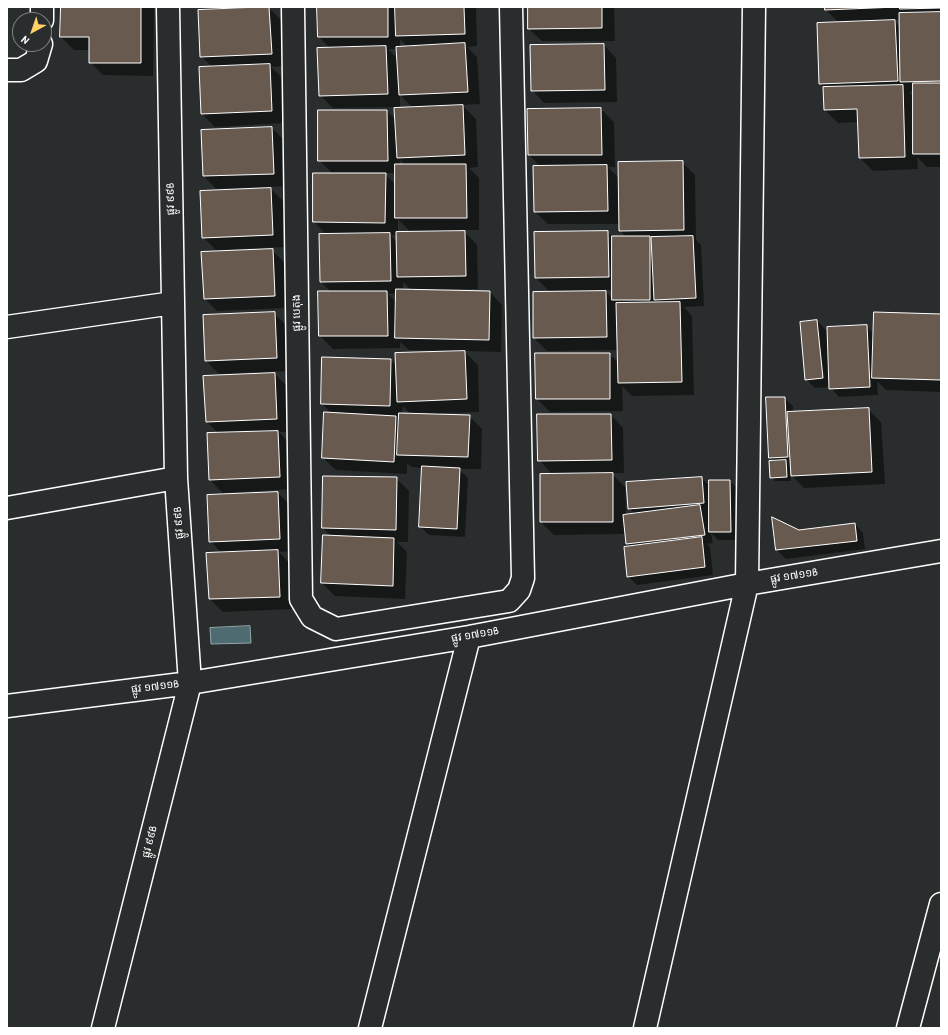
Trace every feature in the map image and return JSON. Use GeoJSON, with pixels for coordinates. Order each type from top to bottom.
{"type":"FeatureCollection","features":[{"type":"Feature","properties":{"kind":"street","name":"ផ្លូវ ៩៩B"},"geometry":{"type":"LineString","coordinates":[[103,1028],[190,683],[176,478],[168,7]]}},
{"type":"Feature","properties":{"kind":"street","name":"ផ្លូវ បេតុង"},"geometry":{"type":"LineString","coordinates":[[293,7],[301,599],[312,617],[336,629],[510,601],[519,590],[523,578],[511,7]]}},
{"type":"Feature","properties":{"kind":"street"},"geometry":{"type":"LineString","coordinates":[[645,1028],[747,584],[754,7]]}},
{"type":"Feature","properties":{"kind":"street"},"geometry":{"type":"LineString","coordinates":[[7,70],[21,70],[36,60],[38,52]]}},
{"type":"Feature","properties":{"kind":"street"},"geometry":{"type":"LineString","coordinates":[[7,327],[173,303]]}},
{"type":"Feature","properties":{"kind":"street"},"geometry":{"type":"LineString","coordinates":[[7,508],[176,478]]}},
{"type":"Feature","properties":{"kind":"street","name":"ផ្លូវ ១៧១១B"},"geometry":{"type":"LineString","coordinates":[[7,706],[190,683],[469,637],[747,584],[941,552]]}},
{"type":"Feature","properties":{"kind":"street"},"geometry":{"type":"LineString","coordinates":[[370,1028],[469,637]]}},
{"type":"Feature","properties":{"kind":"street"},"geometry":{"type":"LineString","coordinates":[[908,1028],[941,904]]}},
{"type":"Feature","properties":{"kind":"water"},"geometry":{"type":"Polygon","coordinates":[[[250,626],[251,643],[211,644],[210,628],[250,626]]]}},
{"type":"Feature","properties":{"kind":"building"},"geometry":{"type":"Polygon","coordinates":[[[61,7],[141,7],[141,63],[89,63],[89,37],[60,37],[61,7]]]}},
{"type":"Feature","properties":{"kind":"building"},"geometry":{"type":"Polygon","coordinates":[[[269,7],[272,54],[200,57],[198,10],[269,7]]]}},
{"type":"Feature","properties":{"kind":"building"},"geometry":{"type":"Polygon","coordinates":[[[317,7],[388,7],[388,37],[318,37],[317,7]]]}},
{"type":"Feature","properties":{"kind":"building"},"geometry":{"type":"Polygon","coordinates":[[[395,7],[464,7],[465,34],[396,36],[395,7]]]}},
{"type":"Feature","properties":{"kind":"building"},"geometry":{"type":"Polygon","coordinates":[[[528,7],[602,7],[602,28],[528,29],[528,7]]]}},
{"type":"Feature","properties":{"kind":"building"},"geometry":{"type":"Polygon","coordinates":[[[825,7],[897,7],[825,10],[825,7]]]}},
{"type":"Feature","properties":{"kind":"building"},"geometry":{"type":"Polygon","coordinates":[[[900,7],[941,7],[941,8],[900,9],[900,7]]]}},
{"type":"Feature","properties":{"kind":"building"},"geometry":{"type":"Polygon","coordinates":[[[941,12],[941,81],[900,82],[899,13],[941,12]]]}},
{"type":"Feature","properties":{"kind":"building"},"geometry":{"type":"Polygon","coordinates":[[[895,20],[898,81],[819,84],[817,23],[895,20]]]}},
{"type":"Feature","properties":{"kind":"building"},"geometry":{"type":"Polygon","coordinates":[[[465,43],[468,92],[399,95],[396,47],[465,43]]]}},
{"type":"Feature","properties":{"kind":"building"},"geometry":{"type":"Polygon","coordinates":[[[604,44],[605,90],[531,91],[530,45],[604,44]]]}},
{"type":"Feature","properties":{"kind":"building"},"geometry":{"type":"Polygon","coordinates":[[[386,46],[388,94],[319,96],[317,48],[386,46]]]}},
{"type":"Feature","properties":{"kind":"building"},"geometry":{"type":"Polygon","coordinates":[[[270,64],[272,111],[201,114],[199,67],[270,64]]]}},
{"type":"Feature","properties":{"kind":"building"},"geometry":{"type":"Polygon","coordinates":[[[913,83],[941,83],[941,154],[913,154],[913,83]]]}},
{"type":"Feature","properties":{"kind":"building"},"geometry":{"type":"Polygon","coordinates":[[[903,85],[905,157],[859,158],[857,109],[824,110],[823,87],[903,85]]]}},
{"type":"Feature","properties":{"kind":"building"},"geometry":{"type":"Polygon","coordinates":[[[463,105],[465,155],[397,158],[394,108],[463,105]]]}},
{"type":"Feature","properties":{"kind":"building"},"geometry":{"type":"Polygon","coordinates":[[[601,108],[602,155],[528,155],[527,109],[601,108]]]}},
{"type":"Feature","properties":{"kind":"building"},"geometry":{"type":"Polygon","coordinates":[[[318,110],[387,110],[388,161],[318,161],[318,110]]]}},
{"type":"Feature","properties":{"kind":"building"},"geometry":{"type":"Polygon","coordinates":[[[272,127],[274,174],[203,176],[201,130],[272,127]]]}},
{"type":"Feature","properties":{"kind":"building"},"geometry":{"type":"Polygon","coordinates":[[[683,161],[684,230],[619,231],[618,162],[683,161]]]}},
{"type":"Feature","properties":{"kind":"building"},"geometry":{"type":"Polygon","coordinates":[[[395,164],[466,164],[467,218],[395,218],[395,164]]]}},
{"type":"Feature","properties":{"kind":"building"},"geometry":{"type":"Polygon","coordinates":[[[607,165],[608,211],[534,212],[533,166],[607,165]]]}},
{"type":"Feature","properties":{"kind":"building"},"geometry":{"type":"Polygon","coordinates":[[[313,173],[386,173],[385,223],[313,222],[313,173]]]}},
{"type":"Feature","properties":{"kind":"building"},"geometry":{"type":"Polygon","coordinates":[[[271,188],[273,235],[202,238],[200,191],[271,188]]]}},
{"type":"Feature","properties":{"kind":"building"},"geometry":{"type":"Polygon","coordinates":[[[465,231],[466,276],[397,277],[396,232],[465,231]]]}},
{"type":"Feature","properties":{"kind":"building"},"geometry":{"type":"Polygon","coordinates":[[[608,231],[609,277],[535,278],[534,232],[608,231]]]}},
{"type":"Feature","properties":{"kind":"building"},"geometry":{"type":"Polygon","coordinates":[[[390,233],[391,281],[320,282],[319,234],[390,233]]]}},
{"type":"Feature","properties":{"kind":"building"},"geometry":{"type":"Polygon","coordinates":[[[612,236],[650,236],[650,300],[612,300],[612,236]]]}},
{"type":"Feature","properties":{"kind":"building"},"geometry":{"type":"Polygon","coordinates":[[[693,236],[696,298],[654,300],[651,237],[693,236]]]}},
{"type":"Feature","properties":{"kind":"building"},"geometry":{"type":"Polygon","coordinates":[[[273,249],[275,296],[204,299],[201,252],[273,249]]]}},
{"type":"Feature","properties":{"kind":"building"},"geometry":{"type":"Polygon","coordinates":[[[396,289],[490,291],[489,340],[395,338],[396,289]]]}},
{"type":"Feature","properties":{"kind":"building"},"geometry":{"type":"Polygon","coordinates":[[[318,291],[387,291],[388,336],[319,336],[318,291]]]}},
{"type":"Feature","properties":{"kind":"building"},"geometry":{"type":"Polygon","coordinates":[[[606,291],[607,337],[533,338],[533,292],[606,291]]]}},
{"type":"Feature","properties":{"kind":"building"},"geometry":{"type":"Polygon","coordinates":[[[680,302],[682,382],[618,383],[616,303],[680,302]]]}},
{"type":"Feature","properties":{"kind":"building"},"geometry":{"type":"Polygon","coordinates":[[[275,312],[277,358],[205,361],[203,315],[275,312]]]}},
{"type":"Feature","properties":{"kind":"building"},"geometry":{"type":"Polygon","coordinates":[[[874,312],[941,314],[941,380],[872,378],[874,312]]]}},
{"type":"Feature","properties":{"kind":"building"},"geometry":{"type":"Polygon","coordinates":[[[817,320],[823,378],[805,380],[800,322],[817,320]]]}},
{"type":"Feature","properties":{"kind":"building"},"geometry":{"type":"Polygon","coordinates":[[[867,325],[870,387],[829,389],[827,327],[867,325]]]}},
{"type":"Feature","properties":{"kind":"building"},"geometry":{"type":"Polygon","coordinates":[[[465,351],[467,399],[397,402],[395,353],[465,351]]]}},
{"type":"Feature","properties":{"kind":"building"},"geometry":{"type":"Polygon","coordinates":[[[535,353],[610,353],[610,399],[536,399],[535,353]]]}},
{"type":"Feature","properties":{"kind":"building"},"geometry":{"type":"Polygon","coordinates":[[[322,357],[391,359],[390,406],[321,404],[322,357]]]}},
{"type":"Feature","properties":{"kind":"building"},"geometry":{"type":"Polygon","coordinates":[[[275,373],[277,419],[206,422],[203,376],[275,373]]]}},
{"type":"Feature","properties":{"kind":"building"},"geometry":{"type":"Polygon","coordinates":[[[766,397],[785,397],[788,457],[769,458],[766,397]]]}},
{"type":"Feature","properties":{"kind":"building"},"geometry":{"type":"Polygon","coordinates":[[[869,408],[872,472],[791,476],[787,412],[869,408]]]}},
{"type":"Feature","properties":{"kind":"building"},"geometry":{"type":"Polygon","coordinates":[[[324,412],[396,416],[394,462],[322,458],[324,412]]]}},
{"type":"Feature","properties":{"kind":"building"},"geometry":{"type":"Polygon","coordinates":[[[399,413],[470,415],[468,457],[397,455],[399,413]]]}},
{"type":"Feature","properties":{"kind":"building"},"geometry":{"type":"Polygon","coordinates":[[[537,414],[611,414],[612,460],[538,461],[537,414]]]}},
{"type":"Feature","properties":{"kind":"building"},"geometry":{"type":"Polygon","coordinates":[[[278,431],[280,477],[209,480],[207,433],[278,431]]]}},
{"type":"Feature","properties":{"kind":"building"},"geometry":{"type":"Polygon","coordinates":[[[786,460],[787,477],[770,478],[769,461],[786,460]]]}},
{"type":"Feature","properties":{"kind":"building"},"geometry":{"type":"Polygon","coordinates":[[[422,466],[460,468],[457,529],[419,527],[422,466]]]}},
{"type":"Feature","properties":{"kind":"building"},"geometry":{"type":"Polygon","coordinates":[[[613,473],[613,522],[540,522],[540,474],[613,473]]]}},
{"type":"Feature","properties":{"kind":"building"},"geometry":{"type":"Polygon","coordinates":[[[323,476],[397,477],[396,530],[322,528],[323,476]]]}},
{"type":"Feature","properties":{"kind":"building"},"geometry":{"type":"Polygon","coordinates":[[[702,477],[704,503],[628,509],[626,482],[702,477]]]}},
{"type":"Feature","properties":{"kind":"building"},"geometry":{"type":"Polygon","coordinates":[[[709,480],[730,480],[731,532],[709,532],[709,480]]]}},
{"type":"Feature","properties":{"kind":"building"},"geometry":{"type":"Polygon","coordinates":[[[278,492],[280,539],[209,542],[207,495],[278,492]]]}},
{"type":"Feature","properties":{"kind":"building"},"geometry":{"type":"Polygon","coordinates":[[[700,505],[705,535],[626,544],[623,515],[700,505]]]}},
{"type":"Feature","properties":{"kind":"building"},"geometry":{"type":"Polygon","coordinates":[[[772,517],[799,530],[855,523],[857,541],[776,550],[772,517]]]}},
{"type":"Feature","properties":{"kind":"building"},"geometry":{"type":"Polygon","coordinates":[[[323,535],[394,538],[393,586],[321,583],[323,535]]]}},
{"type":"Feature","properties":{"kind":"building"},"geometry":{"type":"Polygon","coordinates":[[[702,537],[705,567],[627,577],[624,547],[702,537]]]}},
{"type":"Feature","properties":{"kind":"building"},"geometry":{"type":"Polygon","coordinates":[[[278,550],[280,597],[209,599],[206,553],[278,550]]]}}]}
